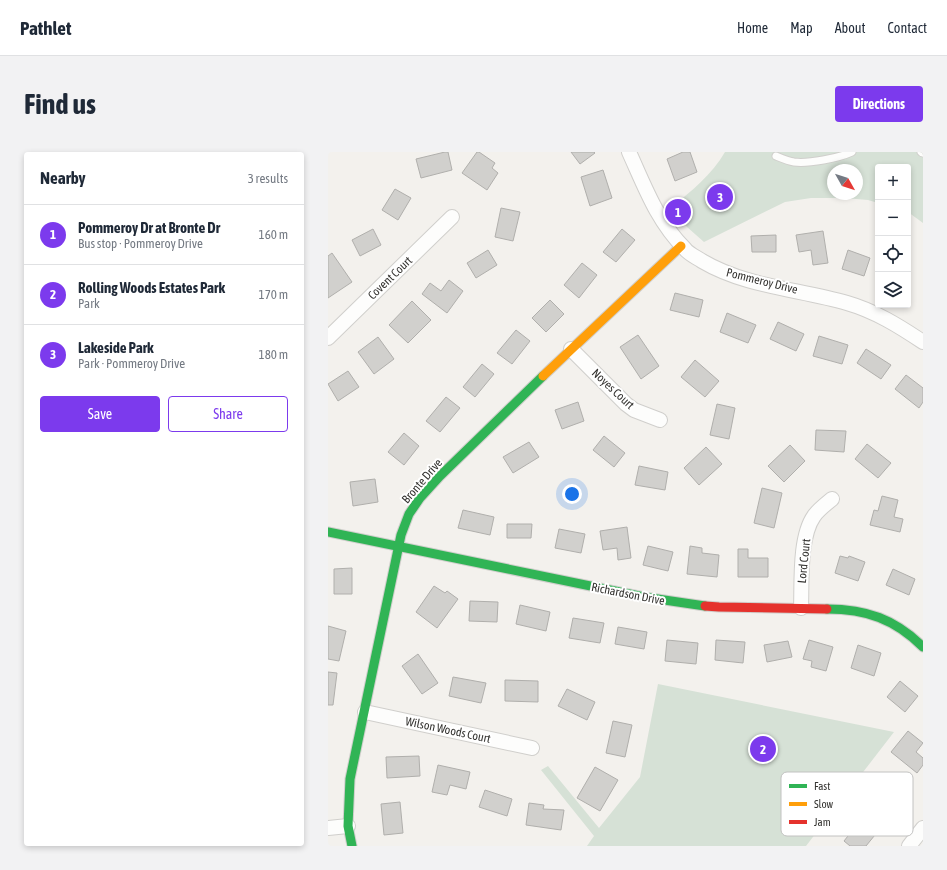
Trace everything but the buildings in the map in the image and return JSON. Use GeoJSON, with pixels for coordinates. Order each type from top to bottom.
{"type":"FeatureCollection","features":[{"type":"Feature","properties":{"kind":"street","name":"Pommeroy Drive"},"geometry":{"type":"LineString","coordinates":[[629,152],[660,219],[686,250],[715,268],[735,277],[848,303],[872,312],[896,324],[923,342]]}},
{"type":"Feature","properties":{"kind":"street","name":"Covent Court"},"geometry":{"type":"LineString","coordinates":[[328,338],[452,217]]}},
{"type":"Feature","properties":{"kind":"street","name":"Bronte Drive"},"geometry":{"type":"LineString","coordinates":[[352,846],[348,826],[350,779],[398,546],[409,514],[427,489],[572,349],[682,246]]}},
{"type":"Feature","properties":{"kind":"street","name":"Noyes Court"},"geometry":{"type":"LineString","coordinates":[[572,349],[626,404],[634,410],[660,420]]}},
{"type":"Feature","properties":{"kind":"street","name":"Lord Court"},"geometry":{"type":"LineString","coordinates":[[801,608],[802,558],[808,527],[814,516],[832,499]]}},
{"type":"Feature","properties":{"kind":"street","name":"Richardson Drive"},"geometry":{"type":"LineString","coordinates":[[328,532],[644,597],[688,604],[754,609],[801,608],[847,609],[862,611],[882,618],[900,627],[918,641],[923,647]]}},
{"type":"Feature","properties":{"kind":"street","name":"Wilson Woods Court"},"geometry":{"type":"LineString","coordinates":[[364,712],[532,748]]}},
{"type":"Feature","properties":{"kind":"street"},"geometry":{"type":"LineString","coordinates":[[328,828],[348,826]]}},
{"type":"Feature","properties":{"kind":"street"},"geometry":{"type":"LineString","coordinates":[[909,846],[923,828]]}},
{"type":"Feature","properties":{"kind":"lane"},"geometry":{"type":"LineString","coordinates":[[776,156],[794,162],[823,161],[852,152]]}},
{"type":"Feature","properties":{"kind":"shaded area"},"geometry":{"type":"Polygon","coordinates":[[[725,152],[923,152],[923,223],[911,214],[911,164],[875,164],[875,202],[863,200],[863,164],[827,164],[827,198],[811,198],[785,202],[704,242],[687,227],[671,208],[701,182],[714,168],[725,152]]]}},
{"type":"Feature","properties":{"kind":"shaded area"},"geometry":{"type":"Polygon","coordinates":[[[658,684],[894,732],[863,772],[781,772],[781,836],[814,836],[806,846],[587,846],[594,836],[541,770],[548,766],[599,828],[640,777],[658,684]]]}},
{"type":"Feature","properties":{"kind":"traffic: fast"},"geometry":{"type":"LineString","coordinates":[[352,846],[348,826],[350,779],[401,535],[409,514],[420,498],[440,476],[543,376]]}},
{"type":"Feature","properties":{"kind":"traffic: fast"},"geometry":{"type":"LineString","coordinates":[[328,532],[644,597],[705,606]]}},
{"type":"Feature","properties":{"kind":"traffic: fast"},"geometry":{"type":"LineString","coordinates":[[827,609],[855,611],[879,618],[902,629],[923,647]]}},
{"type":"Feature","properties":{"kind":"traffic: slow"},"geometry":{"type":"LineString","coordinates":[[543,376],[681,246]]}},
{"type":"Feature","properties":{"kind":"traffic: jam"},"geometry":{"type":"LineString","coordinates":[[705,606],[827,609]]}},
{"type":"Feature","properties":{"kind":"place","name":"Lakeside Park"},"geometry":{"type":"Point","coordinates":[720,197]}},
{"type":"Feature","properties":{"kind":"place","name":"Pommeroy Dr at Bronte Dr"},"geometry":{"type":"Point","coordinates":[678,212]}},
{"type":"Feature","properties":{"kind":"place","name":"Rolling Woods Estates Park"},"geometry":{"type":"Point","coordinates":[763,749]}}]}
